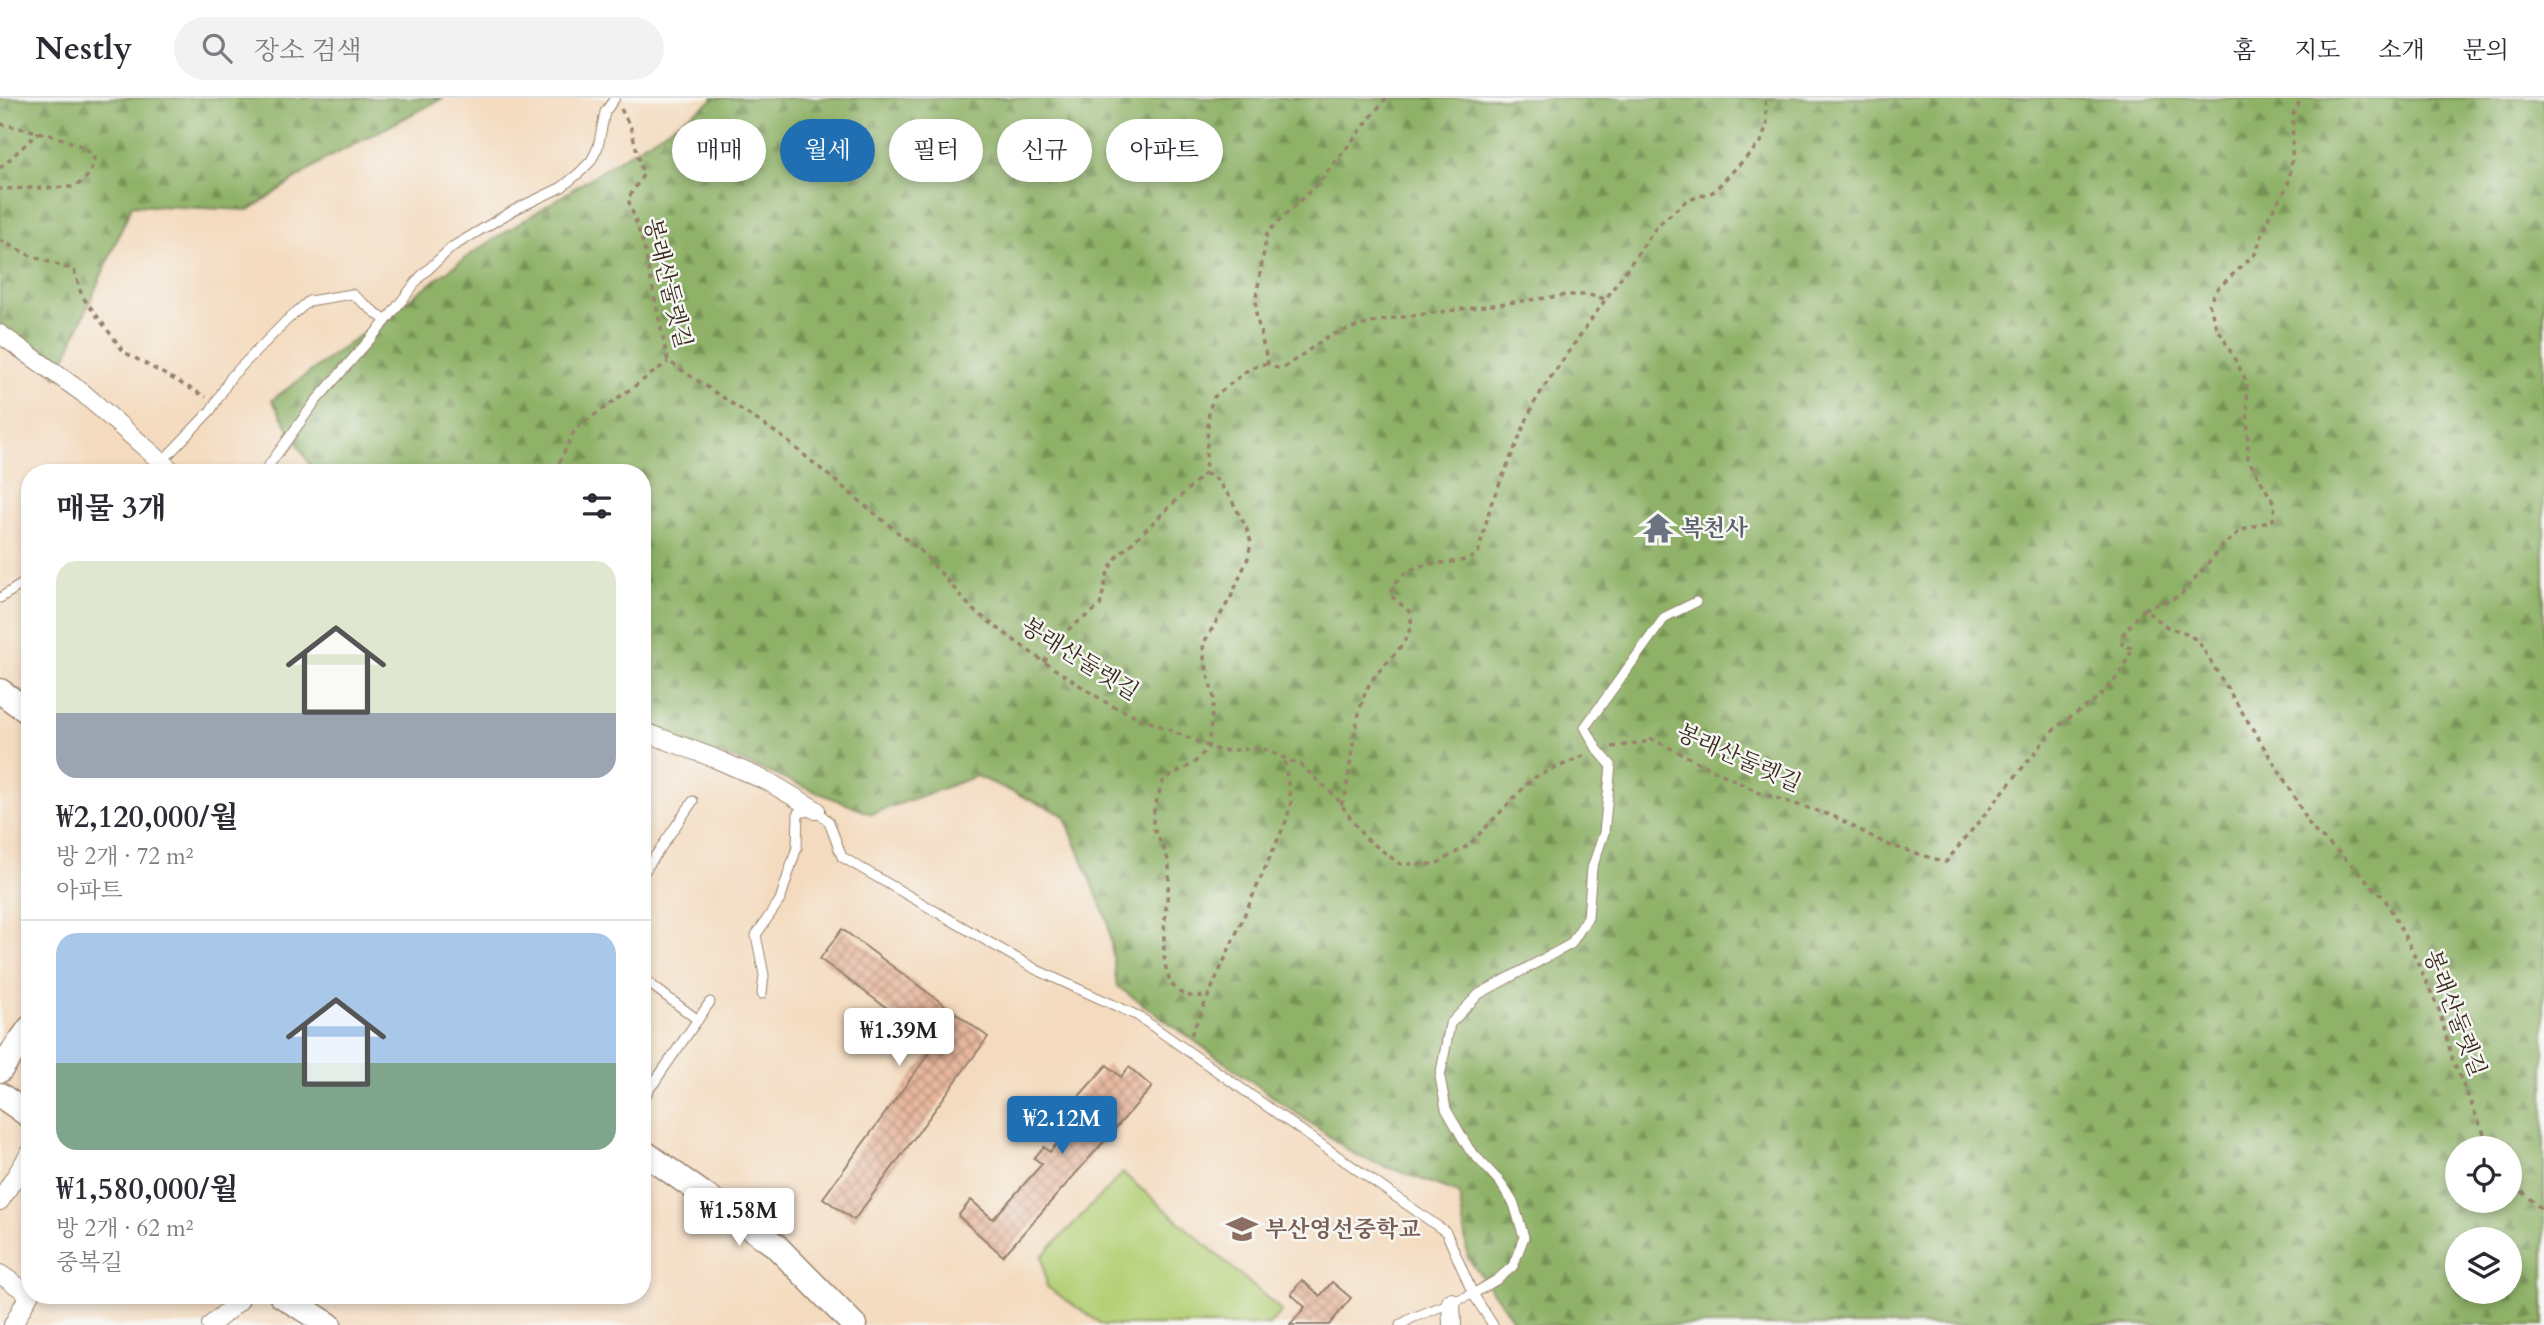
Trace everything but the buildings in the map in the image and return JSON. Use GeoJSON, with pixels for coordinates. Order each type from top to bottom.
{"type":"FeatureCollection","features":[{"type":"Feature","properties":{"kind":"street"},"geometry":{"type":"LineString","coordinates":[[0,334],[83,393],[157,464]]}},
{"type":"Feature","properties":{"kind":"street"},"geometry":{"type":"LineString","coordinates":[[0,691],[21,706]]}},
{"type":"Feature","properties":{"kind":"street"},"geometry":{"type":"LineString","coordinates":[[651,734],[769,782],[816,810]]}},
{"type":"Feature","properties":{"kind":"street"},"geometry":{"type":"LineString","coordinates":[[0,1070],[21,1041]]}},
{"type":"Feature","properties":{"kind":"street"},"geometry":{"type":"LineString","coordinates":[[0,1095],[21,1110]]}},
{"type":"Feature","properties":{"kind":"street"},"geometry":{"type":"LineString","coordinates":[[651,1157],[775,1245],[854,1325]]}},
{"type":"Feature","properties":{"kind":"street"},"geometry":{"type":"LineString","coordinates":[[0,1201],[21,1167]]}},
{"type":"Feature","properties":{"kind":"street"},"geometry":{"type":"LineString","coordinates":[[0,1274],[21,1288]]}},
{"type":"Feature","properties":{"kind":"street"},"geometry":{"type":"LineString","coordinates":[[1451,1302],[1452,1325]]}},
{"type":"Feature","properties":{"kind":"street"},"geometry":{"type":"LineString","coordinates":[[13,1325],[24,1304]]}},
{"type":"Feature","properties":{"kind":"street"},"geometry":{"type":"LineString","coordinates":[[211,1325],[236,1304]]}},
{"type":"Feature","properties":{"kind":"street"},"geometry":{"type":"LineString","coordinates":[[295,1304],[329,1325]]}},
{"type":"Feature","properties":{"kind":"lane"},"geometry":{"type":"LineString","coordinates":[[270,464],[315,402],[386,321],[420,277],[452,247],[562,187],[591,161],[598,147],[606,112],[615,98]]}},
{"type":"Feature","properties":{"kind":"lane"},"geometry":{"type":"LineString","coordinates":[[166,464],[216,401],[231,377],[309,300],[352,294],[386,321]]}},
{"type":"Feature","properties":{"kind":"lane"},"geometry":{"type":"LineString","coordinates":[[0,598],[21,585]]}},
{"type":"Feature","properties":{"kind":"lane"},"geometry":{"type":"LineString","coordinates":[[1400,1325],[1473,1294],[1513,1266],[1524,1237],[1514,1204],[1500,1182],[1469,1149],[1446,1109],[1440,1077],[1450,1024],[1479,994],[1572,944],[1580,932],[1588,917],[1592,868],[1604,833],[1611,765],[1597,749],[1585,727],[1665,617],[1696,602]]}},
{"type":"Feature","properties":{"kind":"lane"},"geometry":{"type":"LineString","coordinates":[[651,862],[693,801]]}},
{"type":"Feature","properties":{"kind":"lane"},"geometry":{"type":"LineString","coordinates":[[762,994],[764,975],[756,935],[780,900],[797,846],[798,813],[816,810],[829,822],[842,858],[1037,970],[1138,1016],[1446,1232],[1473,1294],[1493,1325]]}},
{"type":"Feature","properties":{"kind":"lane"},"geometry":{"type":"LineString","coordinates":[[651,985],[698,1020]]}},
{"type":"Feature","properties":{"kind":"lane"},"geometry":{"type":"LineString","coordinates":[[651,1088],[710,1002]]}},
{"type":"Feature","properties":{"kind":"lane"},"geometry":{"type":"LineString","coordinates":[[651,1079],[655,1082]]}},
{"type":"Feature","properties":{"kind":"path"},"geometry":{"type":"LineString","coordinates":[[1267,363],[1256,314],[1256,298],[1267,233],[1321,180],[1386,98]]}},
{"type":"Feature","properties":{"kind":"path"},"geometry":{"type":"LineString","coordinates":[[1341,805],[1345,797],[1361,706],[1367,687],[1405,641],[1412,627],[1410,612],[1391,596],[1392,589],[1403,575],[1417,566],[1466,559],[1478,553],[1491,504],[1532,405],[1657,226],[1686,201],[1713,192],[1761,142],[1767,125],[1765,98]]}},
{"type":"Feature","properties":{"kind":"path"},"geometry":{"type":"LineString","coordinates":[[2144,609],[2180,596],[2220,549],[2240,531],[2273,520],[2275,506],[2248,459],[2247,382],[2215,323],[2209,304],[2216,290],[2255,254],[2270,214],[2288,185],[2292,161],[2293,114],[2301,98]]}},
{"type":"Feature","properties":{"kind":"path","name":"봉래산둘렛길"},"geometry":{"type":"LineString","coordinates":[[621,108],[631,128],[643,175],[628,199],[643,243],[668,362],[781,436],[924,554],[973,610],[1044,662],[1110,705],[1220,751],[1261,748],[1301,765],[1336,797],[1364,837],[1400,864],[1436,864],[1469,845],[1533,778],[1597,749],[1645,742],[1650,737],[1760,793],[1833,816],[1888,845],[1946,862],[2054,729],[2098,698],[2119,675],[2133,648],[2122,646],[2123,634],[2144,609],[2167,627],[2186,633],[2198,641],[2312,829],[2385,899],[2439,1010],[2453,1061],[2485,1136]]}},
{"type":"Feature","properties":{"kind":"path"},"geometry":{"type":"LineString","coordinates":[[0,124],[39,132],[79,146],[92,154],[93,164],[87,178],[71,187],[1,189]]}},
{"type":"Feature","properties":{"kind":"path"},"geometry":{"type":"LineString","coordinates":[[0,168],[39,132]]}},
{"type":"Feature","properties":{"kind":"path"},"geometry":{"type":"LineString","coordinates":[[0,240],[31,256],[74,270],[82,296],[124,352],[216,401]]}},
{"type":"Feature","properties":{"kind":"path"},"geometry":{"type":"LineString","coordinates":[[1044,662],[1066,631],[1100,606],[1108,571],[1116,558],[1205,473],[1209,411],[1214,397],[1249,369],[1267,363],[1278,368],[1286,367],[1327,337],[1388,319],[1567,295],[1589,295],[1605,299]]}},
{"type":"Feature","properties":{"kind":"path"},"geometry":{"type":"LineString","coordinates":[[559,464],[575,429],[668,362]]}},
{"type":"Feature","properties":{"kind":"path"},"geometry":{"type":"LineString","coordinates":[[1205,473],[1217,480],[1230,497],[1247,527],[1251,542],[1248,558],[1231,597],[1203,644],[1214,699],[1208,746],[1193,764],[1164,779],[1153,820],[1169,866],[1164,965],[1170,981],[1182,994],[1190,997],[1209,995]]}},
{"type":"Feature","properties":{"kind":"path"},"geometry":{"type":"LineString","coordinates":[[1185,1048],[1287,819],[1291,802],[1283,758]]}},
{"type":"Feature","properties":{"kind":"path"},"geometry":{"type":"LineString","coordinates":[[2522,1191],[2544,1211]]}},
{"type":"Feature","properties":{"kind":"green space"},"geometry":{"type":"Polygon","coordinates":[[[0,98],[443,98],[324,160],[249,210],[132,205],[57,377],[0,325],[0,98]]]}},
{"type":"Feature","properties":{"kind":"green space"},"geometry":{"type":"Polygon","coordinates":[[[712,98],[2544,98],[2544,1325],[1517,1325],[1468,1258],[1459,1193],[1357,1156],[1117,986],[1108,922],[1064,815],[977,776],[871,814],[738,760],[651,733],[651,464],[309,464],[272,400],[468,256],[672,126],[672,182],[766,182],[766,119],[683,119],[713,100],[712,98]]]}},
{"type":"Feature","properties":{"kind":"green space"},"geometry":{"type":"Polygon","coordinates":[[[1123,1173],[1282,1311],[1269,1325],[1103,1325],[1047,1287],[1042,1256],[1123,1173]]]}},
{"type":"Feature","properties":{"kind":"place","name":"복천사"},"geometry":{"type":"Point","coordinates":[1658,528]}},
{"type":"Feature","properties":{"kind":"place","name":"부산영선중학교"},"geometry":{"type":"Point","coordinates":[1242,1229]}}]}
